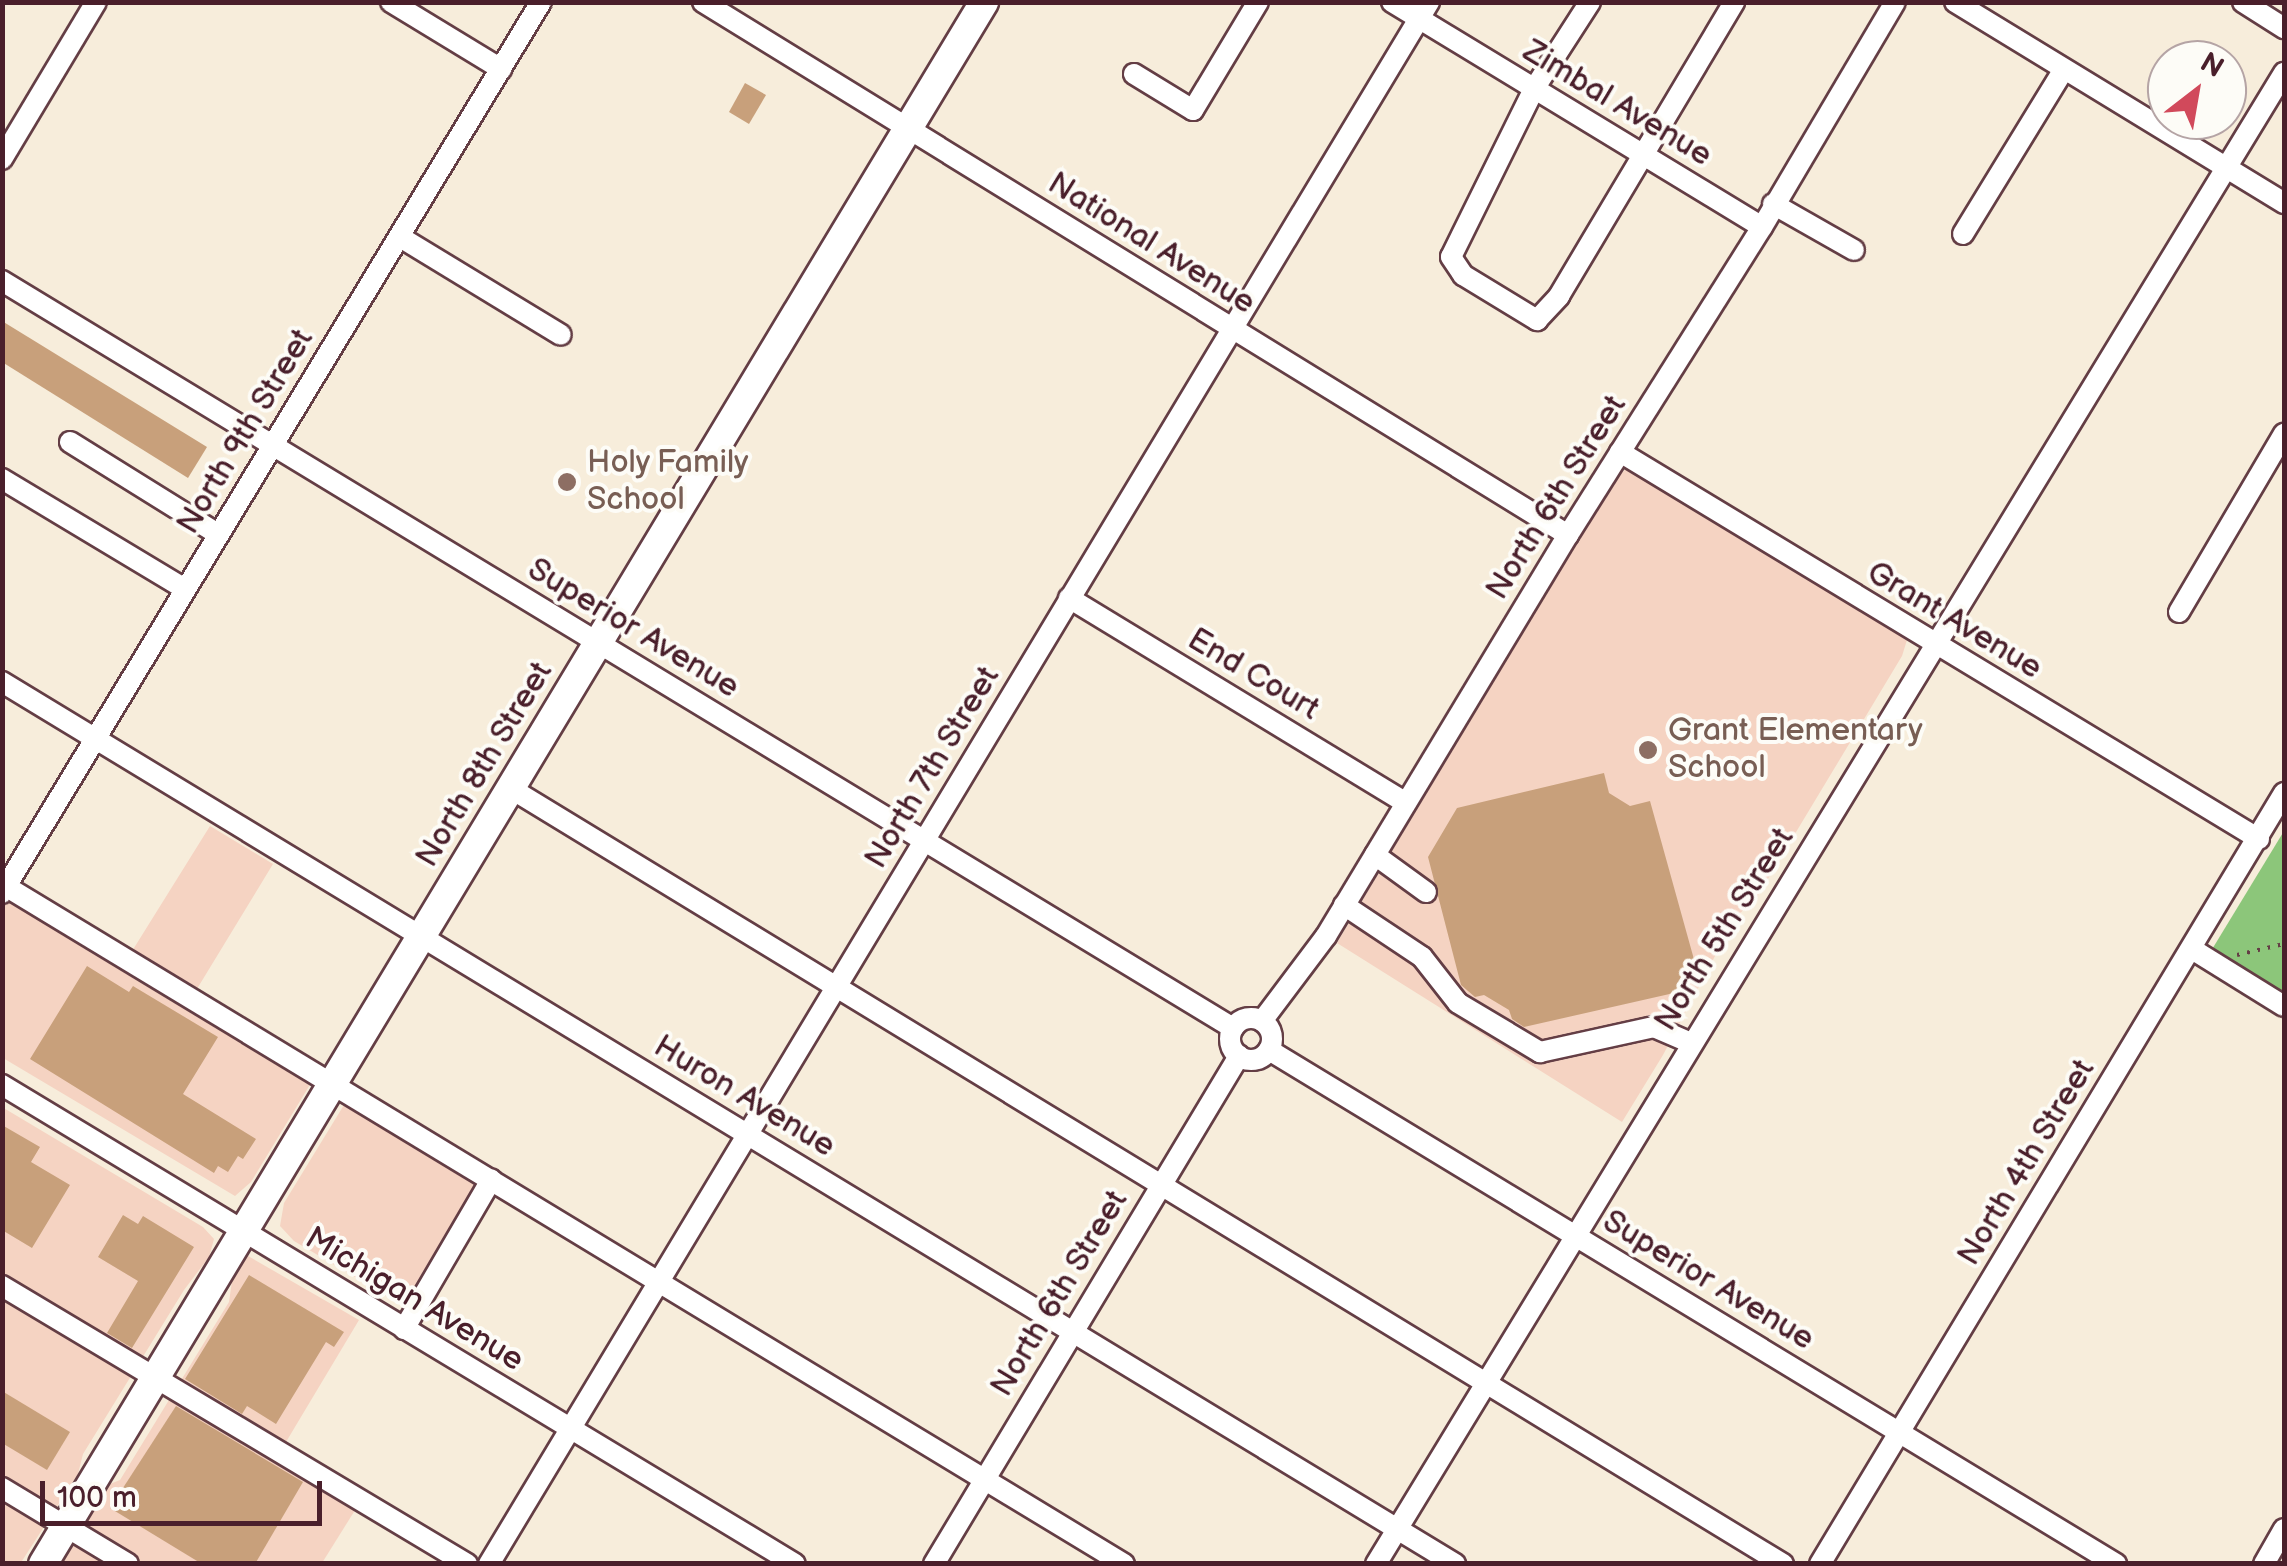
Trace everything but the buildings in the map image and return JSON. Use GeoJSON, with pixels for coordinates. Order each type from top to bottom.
{"type":"FeatureCollection","features":[{"type":"Feature","properties":{"kind":"main road","name":"North 8th Street"},"geometry":{"type":"LineString","coordinates":[[44,1564],[984,2]]}},
{"type":"Feature","properties":{"kind":"street"},"geometry":{"type":"LineString","coordinates":[[2,159],[96,2]]}},
{"type":"Feature","properties":{"kind":"street"},"geometry":{"type":"LineString","coordinates":[[391,2],[501,69]]}},
{"type":"Feature","properties":{"kind":"street","name":"North 9th Street"},"geometry":{"type":"LineString","coordinates":[[4,888],[541,2]]}},
{"type":"Feature","properties":{"kind":"street","name":"National Avenue"},"geometry":{"type":"LineString","coordinates":[[703,2],[1568,535]]}},
{"type":"Feature","properties":{"kind":"street"},"geometry":{"type":"LineString","coordinates":[[1134,74],[1193,110],[1258,2]]}},
{"type":"Feature","properties":{"kind":"street","name":"Zimbal Avenue"},"geometry":{"type":"LineString","coordinates":[[1392,2],[1424,11],[1534,89],[1760,226]]}},
{"type":"Feature","properties":{"kind":"street"},"geometry":{"type":"LineString","coordinates":[[1590,2],[1534,89],[1451,258],[1462,275],[1532,318],[1541,318],[1559,296],[1734,2]]}},
{"type":"Feature","properties":{"kind":"street","name":"North 6th Street"},"geometry":{"type":"LineString","coordinates":[[1262,1021],[1344,905],[1894,2]]}},
{"type":"Feature","properties":{"kind":"street"},"geometry":{"type":"LineString","coordinates":[[1954,2],[2284,203]]}},
{"type":"Feature","properties":{"kind":"street"},"geometry":{"type":"LineString","coordinates":[[2243,2],[2284,28]]}},
{"type":"Feature","properties":{"kind":"street","name":"North 7th Street"},"geometry":{"type":"LineString","coordinates":[[489,1564],[1424,11]]}},
{"type":"Feature","properties":{"kind":"street"},"geometry":{"type":"LineString","coordinates":[[1964,234],[2064,69]]}},
{"type":"Feature","properties":{"kind":"street","name":"North 5th Street"},"geometry":{"type":"LineString","coordinates":[[1376,1564],[2284,73]]}},
{"type":"Feature","properties":{"kind":"street"},"geometry":{"type":"LineString","coordinates":[[1773,204],[1854,250]]}},
{"type":"Feature","properties":{"kind":"street"},"geometry":{"type":"LineString","coordinates":[[400,237],[561,334]]}},
{"type":"Feature","properties":{"kind":"street","name":"Superior Avenue"},"geometry":{"type":"LineString","coordinates":[[2,281],[1233,1028]]}},
{"type":"Feature","properties":{"kind":"street"},"geometry":{"type":"LineString","coordinates":[[2179,612],[2284,434]]}},
{"type":"Feature","properties":{"kind":"street"},"geometry":{"type":"LineString","coordinates":[[70,442],[218,534]]}},
{"type":"Feature","properties":{"kind":"street","name":"Grant Avenue"},"geometry":{"type":"LineString","coordinates":[[1620,452],[2259,839]]}},
{"type":"Feature","properties":{"kind":"street"},"geometry":{"type":"LineString","coordinates":[[2,479],[186,588]]}},
{"type":"Feature","properties":{"kind":"street","name":"End Court"},"geometry":{"type":"LineString","coordinates":[[1069,598],[1406,803]]}},
{"type":"Feature","properties":{"kind":"street","name":"Huron Avenue"},"geometry":{"type":"LineString","coordinates":[[2,682],[1455,1564]]}},
{"type":"Feature","properties":{"kind":"street"},"geometry":{"type":"LineString","coordinates":[[510,788],[1783,1564]]}},
{"type":"Feature","properties":{"kind":"street","name":"North 4th Street"},"geometry":{"type":"LineString","coordinates":[[1820,1564],[2284,793]]}},
{"type":"Feature","properties":{"kind":"street"},"geometry":{"type":"LineString","coordinates":[[1375,854],[1426,892]]}},
{"type":"Feature","properties":{"kind":"street"},"geometry":{"type":"LineString","coordinates":[[4,888],[1124,1564]]}},
{"type":"Feature","properties":{"kind":"street"},"geometry":{"type":"LineString","coordinates":[[1344,905],[1422,957],[1458,1003],[1540,1052],[1654,1027],[1692,1042]]}},
{"type":"Feature","properties":{"kind":"street"},"geometry":{"type":"LineString","coordinates":[[2192,949],[2284,1006]]}},
{"type":"Feature","properties":{"kind":"street"},"geometry":{"type":"LineString","coordinates":[[1250,1018],[1262,1021],[1272,1037],[1269,1050],[1252,1060],[1239,1056],[1230,1040],[1233,1028],[1250,1018]]}},
{"type":"Feature","properties":{"kind":"street","name":"Superior Avenue"},"geometry":{"type":"LineString","coordinates":[[1269,1050],[2116,1564]]}},
{"type":"Feature","properties":{"kind":"street","name":"North 6th Street"},"geometry":{"type":"LineString","coordinates":[[934,1564],[1239,1056]]}},
{"type":"Feature","properties":{"kind":"street","name":"Michigan Avenue"},"geometry":{"type":"LineString","coordinates":[[2,1086],[796,1564]]}},
{"type":"Feature","properties":{"kind":"street"},"geometry":{"type":"LineString","coordinates":[[404,1329],[491,1180]]}},
{"type":"Feature","properties":{"kind":"street"},"geometry":{"type":"LineString","coordinates":[[2,1286],[467,1564]]}},
{"type":"Feature","properties":{"kind":"street"},"geometry":{"type":"LineString","coordinates":[[2,1488],[128,1564]]}},
{"type":"Feature","properties":{"kind":"street"},"geometry":{"type":"LineString","coordinates":[[2264,1564],[2284,1529]]}},
{"type":"Feature","properties":{"kind":"path"},"geometry":{"type":"LineString","coordinates":[[2214,963],[2284,944]]}},
{"type":"Feature","properties":{"kind":"shaded area","name":"Grant Elementary School"},"geometry":{"type":"Polygon","coordinates":[[[1628,467],[1907,640],[1902,656],[1757,897],[1735,918],[1663,1055],[1622,1122],[1337,943],[1610,484],[1628,467]]]}},
{"type":"Feature","properties":{"kind":"shaded area"},"geometry":{"type":"Polygon","coordinates":[[[210,826],[273,864],[189,1002],[314,1078],[251,1182],[235,1196],[3,1058],[2,891],[124,964],[210,826]]]}},
{"type":"Feature","properties":{"kind":"shaded area"},"geometry":{"type":"Polygon","coordinates":[[[347,1100],[484,1181],[409,1309],[294,1241],[280,1226],[284,1203],[347,1100]]]}},
{"type":"Feature","properties":{"kind":"shaded area"},"geometry":{"type":"Polygon","coordinates":[[[2,1107],[203,1227],[214,1239],[209,1257],[184,1290],[83,1454],[78,1474],[20,1564],[2,1563],[2,1107]]]}},
{"type":"Feature","properties":{"kind":"shaded area"},"geometry":{"type":"Polygon","coordinates":[[[248,1256],[359,1320],[277,1457],[357,1507],[322,1563],[56,1564],[105,1486],[120,1480],[229,1302],[234,1267],[248,1256]]]}},
{"type":"Feature","properties":{"kind":"green space"},"geometry":{"type":"Polygon","coordinates":[[[2284,831],[2284,997],[2211,951],[2284,831]]]}},
{"type":"Feature","properties":{"kind":"place","name":"Holy Family School"},"geometry":{"type":"Point","coordinates":[567,482]}},
{"type":"Feature","properties":{"kind":"place","name":"Grant Elementary School"},"geometry":{"type":"Point","coordinates":[1648,750]}}]}
